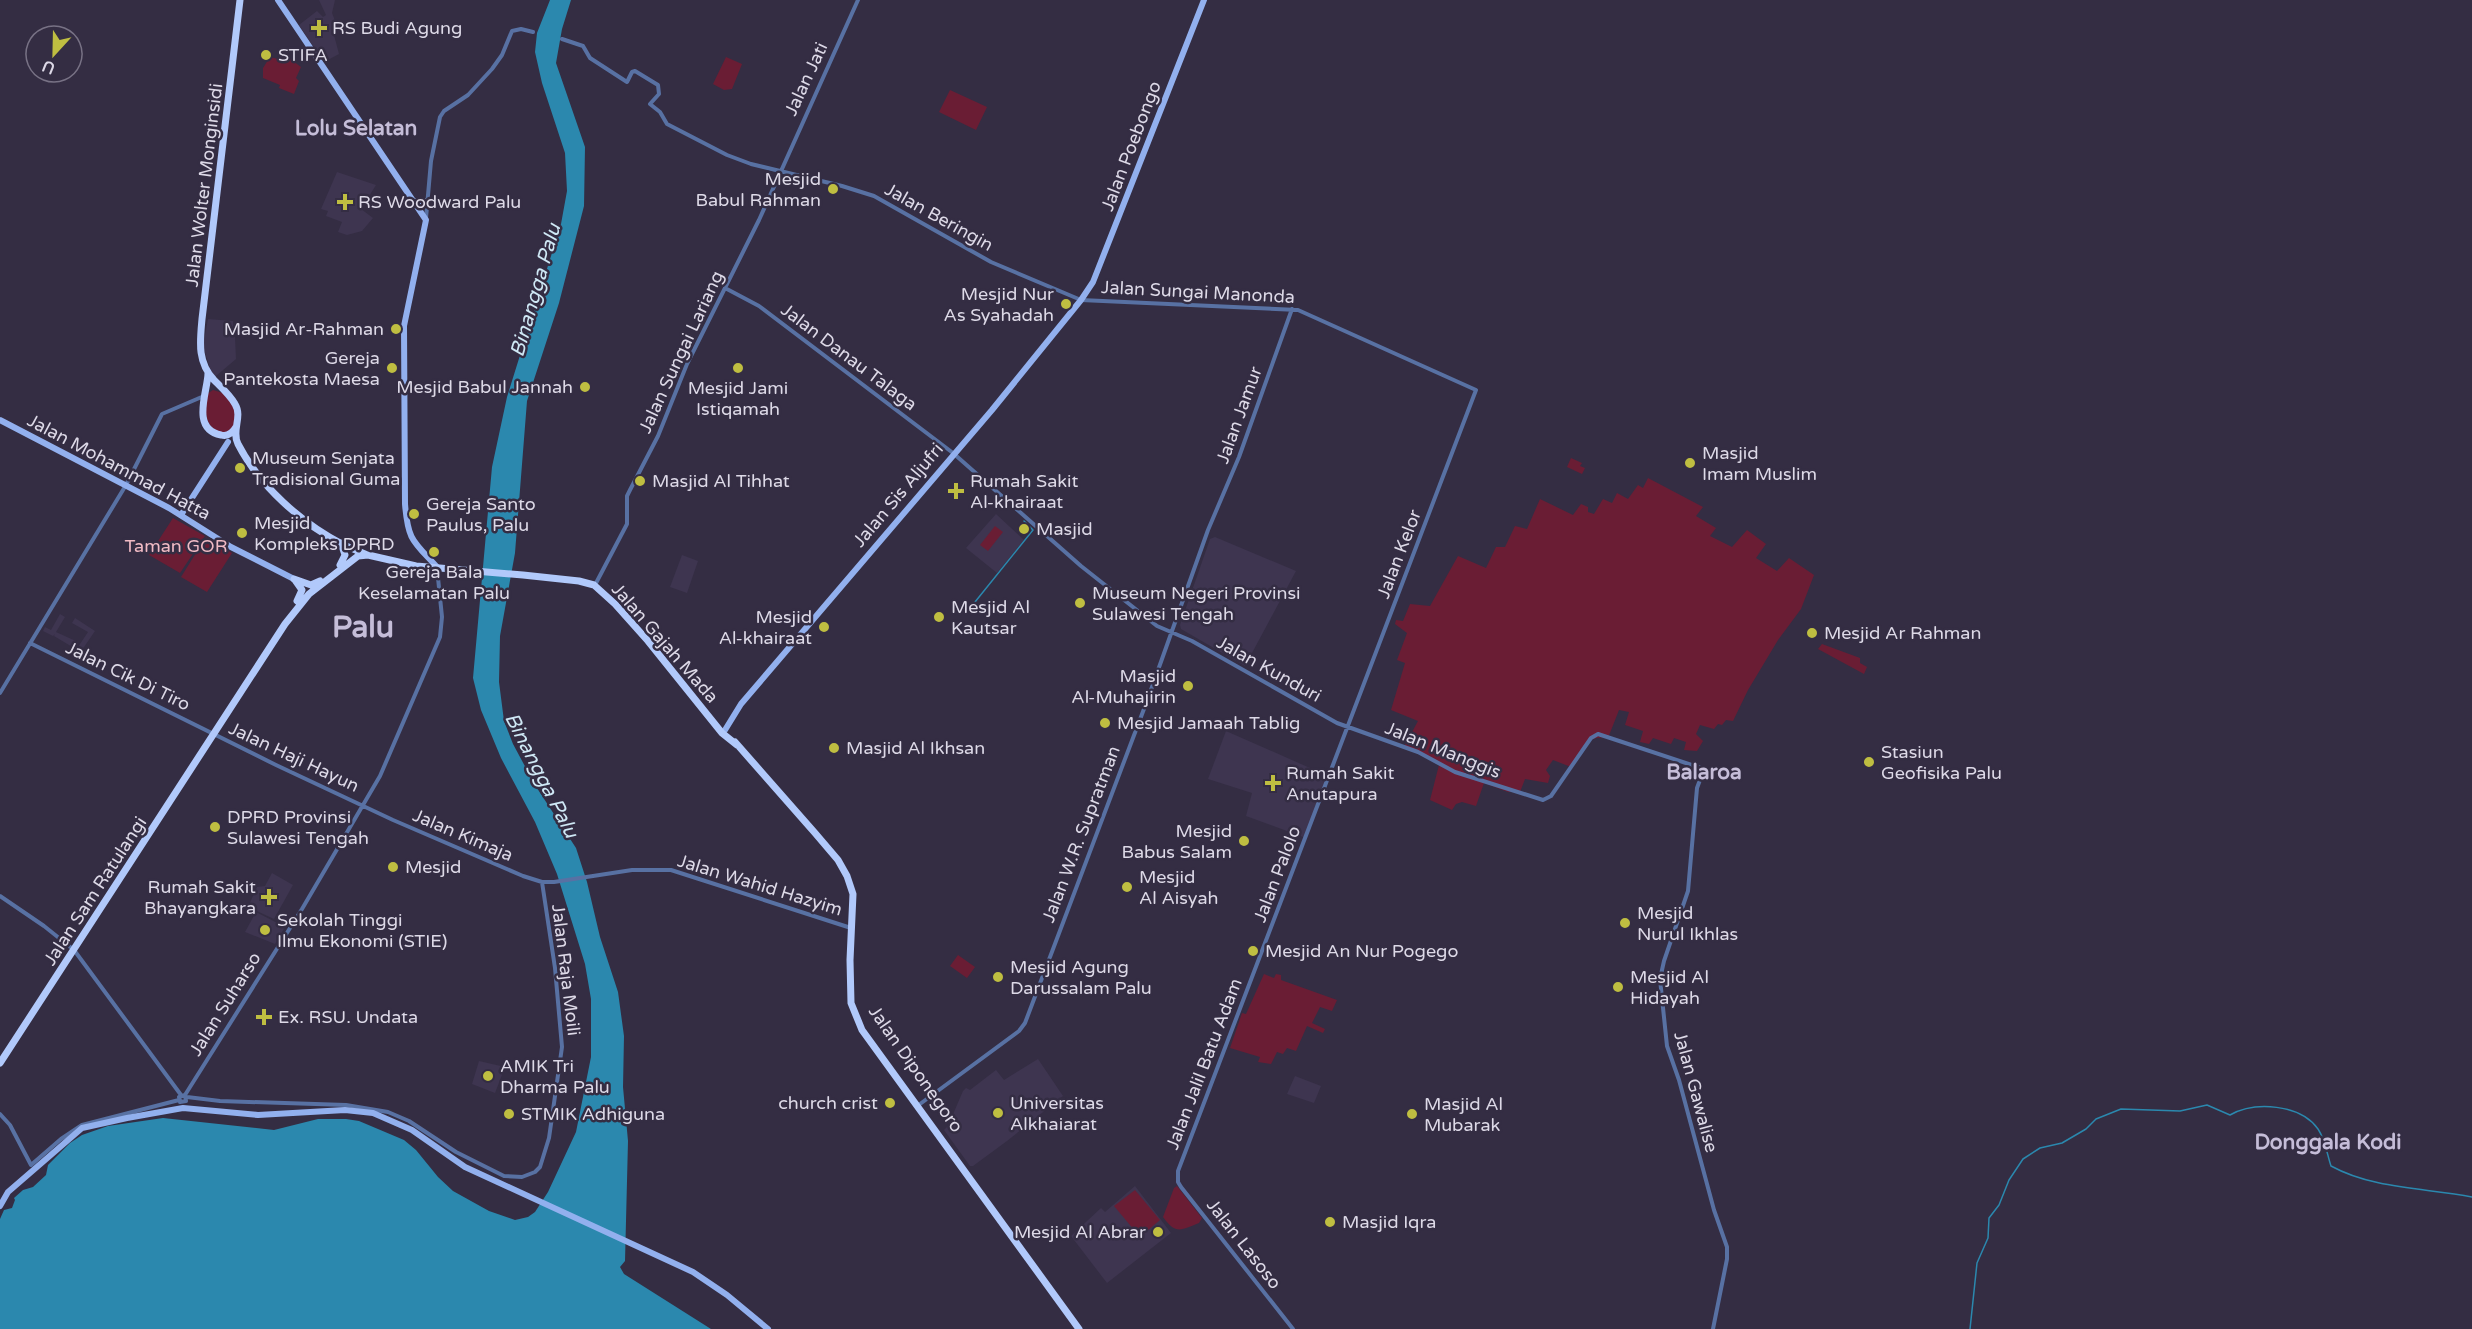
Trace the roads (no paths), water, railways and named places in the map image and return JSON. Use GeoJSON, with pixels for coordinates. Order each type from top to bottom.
{"type":"FeatureCollection","features":[{"type":"Feature","properties":{"kind":"highway","name":"Jalan Wolter Monginsidi"},"geometry":{"type":"LineString","coordinates":[[237,443],[239,415],[237,407],[208,373],[201,354],[200,340],[240,0]]}},
{"type":"Feature","properties":{"kind":"highway","name":"Jalan Wolter Monginsidi"},"geometry":{"type":"LineString","coordinates":[[208,373],[202,408],[204,421],[212,431],[226,439]]}},
{"type":"Feature","properties":{"kind":"highway"},"geometry":{"type":"LineString","coordinates":[[205,394],[214,389],[224,391]]}},
{"type":"Feature","properties":{"kind":"highway"},"geometry":{"type":"LineString","coordinates":[[237,425],[226,439],[237,443]]}},
{"type":"Feature","properties":{"kind":"highway","name":"Jalan Gajah Mada"},"geometry":{"type":"LineString","coordinates":[[237,443],[268,486],[293,510],[340,543],[368,555],[400,564],[478,570],[579,581],[594,585],[615,604],[648,641],[722,733],[737,745]]}},
{"type":"Feature","properties":{"kind":"highway"},"geometry":{"type":"LineString","coordinates":[[296,581],[311,585],[318,582],[344,560],[345,553],[340,543]]}},
{"type":"Feature","properties":{"kind":"highway"},"geometry":{"type":"LineString","coordinates":[[285,624],[314,590],[354,558],[368,555]]}},
{"type":"Feature","properties":{"kind":"highway"},"geometry":{"type":"LineString","coordinates":[[296,581],[314,590]]}},
{"type":"Feature","properties":{"kind":"highway"},"geometry":{"type":"LineString","coordinates":[[285,624],[301,594],[302,589],[296,581]]}},
{"type":"Feature","properties":{"kind":"highway","name":"Jalan Sam Ratulangi"},"geometry":{"type":"LineString","coordinates":[[0,1063],[285,624]]}},
{"type":"Feature","properties":{"kind":"highway"},"geometry":{"type":"LineString","coordinates":[[725,730],[841,864],[850,881],[852,892],[851,929]]}},
{"type":"Feature","properties":{"kind":"highway","name":"Jalan Diponegoro"},"geometry":{"type":"LineString","coordinates":[[851,929],[853,987],[859,1018],[1081,1329]]}},
{"type":"Feature","properties":{"kind":"highway","name":"Jalan Diponegoro"},"geometry":{"type":"LineString","coordinates":[[851,929],[849,984],[854,1014],[865,1034],[1035,1264]]}},
{"type":"Feature","properties":{"kind":"main road"},"geometry":{"type":"LineString","coordinates":[[278,0],[426,220],[404,322],[405,510],[410,538],[437,567]]}},
{"type":"Feature","properties":{"kind":"main road","name":"Jalan Poebongo"},"geometry":{"type":"LineString","coordinates":[[1081,300],[1096,277],[1105,256],[1204,0]]}},
{"type":"Feature","properties":{"kind":"main road"},"geometry":{"type":"LineString","coordinates":[[415,201],[427,201]]}},
{"type":"Feature","properties":{"kind":"main road","name":"Jalan Sis Aljufri"},"geometry":{"type":"LineString","coordinates":[[713,720],[724,723],[738,709],[1081,300]]}},
{"type":"Feature","properties":{"kind":"main road","name":"Jalan Mohammad Hatta"},"geometry":{"type":"LineString","coordinates":[[0,422],[181,515],[206,532]]}},
{"type":"Feature","properties":{"kind":"main road"},"geometry":{"type":"LineString","coordinates":[[181,515],[226,439]]}},
{"type":"Feature","properties":{"kind":"main road","name":"Jalan Mohammad Hatta"},"geometry":{"type":"LineString","coordinates":[[125,487],[296,581]]}},
{"type":"Feature","properties":{"kind":"main road","name":"Jalan Sis Aljufri"},"geometry":{"type":"LineString","coordinates":[[725,730],[738,709]]}},
{"type":"Feature","properties":{"kind":"main road"},"geometry":{"type":"LineString","coordinates":[[0,1206],[16,1184],[82,1128],[183,1108],[258,1114],[345,1110],[373,1113],[412,1130],[465,1167],[693,1272],[727,1294],[768,1329]]}},
{"type":"Feature","properties":{"kind":"street","name":"Jalan Jati"},"geometry":{"type":"LineString","coordinates":[[780,170],[858,0]]}},
{"type":"Feature","properties":{"kind":"street"},"geometry":{"type":"LineString","coordinates":[[426,220],[433,149],[440,117],[444,111],[468,95],[492,69],[502,55],[512,31],[521,29],[533,32]]}},
{"type":"Feature","properties":{"kind":"street","name":"Jalan Beringin"},"geometry":{"type":"LineString","coordinates":[[562,39],[583,46],[592,60],[627,82],[632,72],[635,71],[658,85],[658,94],[650,104],[660,112],[667,124],[727,155],[752,164],[874,196],[992,262],[1081,300]]}},
{"type":"Feature","properties":{"kind":"street","name":"Jalan Sungai Lariang"},"geometry":{"type":"LineString","coordinates":[[594,585],[625,529],[628,513],[627,499],[663,426],[687,364],[759,220],[780,170]]}},
{"type":"Feature","properties":{"kind":"street","name":"Jalan Danau Talaga"},"geometry":{"type":"LineString","coordinates":[[725,288],[759,306],[953,453],[1116,596]]}},
{"type":"Feature","properties":{"kind":"street","name":"Jalan Sungai Manonda"},"geometry":{"type":"LineString","coordinates":[[1081,300],[1292,309],[1310,313],[1476,390]]}},
{"type":"Feature","properties":{"kind":"street","name":"Jalan Jamur"},"geometry":{"type":"LineString","coordinates":[[1209,530],[1239,457],[1292,309]]}},
{"type":"Feature","properties":{"kind":"street","name":"Jalan Kelor"},"geometry":{"type":"LineString","coordinates":[[1348,727],[1476,390]]}},
{"type":"Feature","properties":{"kind":"street"},"geometry":{"type":"LineString","coordinates":[[0,693],[125,487],[162,414],[205,394]]}},
{"type":"Feature","properties":{"kind":"street","name":"Jalan W.R. Supratman"},"geometry":{"type":"LineString","coordinates":[[920,1104],[1019,1031],[1025,1023],[1209,530]]}},
{"type":"Feature","properties":{"kind":"street","name":"Jalan Suharso"},"geometry":{"type":"LineString","coordinates":[[183,1097],[302,909],[391,753],[440,637],[442,617],[437,567]]}},
{"type":"Feature","properties":{"kind":"street","name":"Jalan Kunduri"},"geometry":{"type":"LineString","coordinates":[[1116,596],[1157,626],[1192,641],[1304,705],[1348,727]]}},
{"type":"Feature","properties":{"kind":"street","name":"Jalan Cik Di Tiro"},"geometry":{"type":"LineString","coordinates":[[30,643],[214,734]]}},
{"type":"Feature","properties":{"kind":"street","name":"Jalan Manggis"},"geometry":{"type":"LineString","coordinates":[[1348,727],[1418,752],[1455,772],[1543,800],[1551,796],[1591,738],[1598,735],[1704,769]]}},
{"type":"Feature","properties":{"kind":"street","name":"Jalan Palolo"},"geometry":{"type":"LineString","coordinates":[[1258,963],[1348,727]]}},
{"type":"Feature","properties":{"kind":"street","name":"Jalan Haji Hayun"},"geometry":{"type":"LineString","coordinates":[[214,734],[363,805]]}},
{"type":"Feature","properties":{"kind":"street","name":"Jalan Gawalise"},"geometry":{"type":"LineString","coordinates":[[1704,769],[1697,788],[1688,891],[1660,979],[1670,1055],[1679,1080],[1714,1210],[1727,1247],[1713,1329]]}},
{"type":"Feature","properties":{"kind":"street","name":"Jalan Kimaja"},"geometry":{"type":"LineString","coordinates":[[363,805],[473,855],[542,882],[554,882]]}},
{"type":"Feature","properties":{"kind":"street","name":"Jalan Wahid Hazyim"},"geometry":{"type":"LineString","coordinates":[[554,882],[639,870],[671,870],[851,929]]}},
{"type":"Feature","properties":{"kind":"street","name":"Jalan Raja Moili"},"geometry":{"type":"LineString","coordinates":[[183,1097],[220,1101],[346,1105],[388,1112],[409,1121],[456,1152],[510,1177],[530,1174],[540,1167],[553,1119],[562,1047],[555,968],[542,882]]}},
{"type":"Feature","properties":{"kind":"street"},"geometry":{"type":"LineString","coordinates":[[0,896],[74,950],[183,1097],[82,1125],[61,1139],[31,1165],[10,1125],[0,1114]]}},
{"type":"Feature","properties":{"kind":"street","name":"Jalan Jalil Batu Adam"},"geometry":{"type":"LineString","coordinates":[[1178,1175],[1258,963]]}},
{"type":"Feature","properties":{"kind":"street","name":"Jalan Lasoso"},"geometry":{"type":"LineString","coordinates":[[1178,1175],[1181,1187],[1293,1329]]}},
{"type":"Feature","properties":{"kind":"water"},"geometry":{"type":"Polygon","coordinates":[[[550,0],[571,0],[562,29],[556,63],[585,147],[584,206],[559,303],[527,401],[515,553],[500,636],[499,682],[504,721],[513,744],[535,785],[576,848],[600,937],[618,992],[624,1036],[623,1087],[628,1141],[625,1261],[620,1267],[624,1274],[711,1329],[0,1329],[0,1219],[4,1210],[12,1208],[14,1198],[23,1190],[33,1187],[46,1175],[48,1165],[70,1143],[82,1135],[108,1126],[163,1118],[274,1130],[318,1119],[359,1121],[404,1140],[453,1191],[489,1211],[515,1220],[528,1217],[535,1212],[548,1192],[576,1132],[591,1057],[591,999],[585,964],[557,874],[535,822],[501,758],[481,710],[473,678],[492,467],[507,397],[561,224],[567,191],[565,153],[542,83],[535,52],[537,33],[550,0]]]}},
{"type":"Feature","properties":{"kind":"waterway"},"geometry":{"type":"LineString","coordinates":[[975,602],[1033,530],[1024,521]]}},
{"type":"Feature","properties":{"kind":"waterway"},"geometry":{"type":"LineString","coordinates":[[1970,1329],[1977,1263],[1988,1238],[1989,1218],[1999,1205],[2009,1180],[2023,1159],[2040,1148],[2062,1143],[2086,1129],[2096,1119],[2121,1109],[2180,1111],[2207,1105],[2230,1115],[2252,1108],[2277,1107],[2289,1110],[2300,1114],[2318,1129],[2331,1166],[2347,1174],[2382,1184],[2472,1197]]}},
{"type":"Feature","properties":{"kind":"place","name":"RS Budi Agung"},"geometry":{"type":"Point","coordinates":[319,28]}},
{"type":"Feature","properties":{"kind":"place","name":"STIFA"},"geometry":{"type":"Point","coordinates":[266,55]}},
{"type":"Feature","properties":{"kind":"place","name":"Mesjid Babul Rahman"},"geometry":{"type":"Point","coordinates":[833,189]}},
{"type":"Feature","properties":{"kind":"place","name":"RS Woodward Palu"},"geometry":{"type":"Point","coordinates":[345,202]}},
{"type":"Feature","properties":{"kind":"place","name":"Mesjid Nur As Syahadah"},"geometry":{"type":"Point","coordinates":[1066,304]}},
{"type":"Feature","properties":{"kind":"place","name":"Masjid Ar-Rahman"},"geometry":{"type":"Point","coordinates":[396,329]}},
{"type":"Feature","properties":{"kind":"place","name":"Gereja Pantekosta Maesa"},"geometry":{"type":"Point","coordinates":[392,368]}},
{"type":"Feature","properties":{"kind":"place","name":"Mesjid Jami Istiqamah"},"geometry":{"type":"Point","coordinates":[738,368]}},
{"type":"Feature","properties":{"kind":"place","name":"Mesjid Babul Jannah"},"geometry":{"type":"Point","coordinates":[585,387]}},
{"type":"Feature","properties":{"kind":"place","name":"Masjid Imam Muslim"},"geometry":{"type":"Point","coordinates":[1690,463]}},
{"type":"Feature","properties":{"kind":"place","name":"Museum Senjata Tradisional Guma"},"geometry":{"type":"Point","coordinates":[240,468]}},
{"type":"Feature","properties":{"kind":"place","name":"Masjid Al Tihhat"},"geometry":{"type":"Point","coordinates":[640,481]}},
{"type":"Feature","properties":{"kind":"place","name":"Rumah Sakit Al-khairaat"},"geometry":{"type":"Point","coordinates":[956,491]}},
{"type":"Feature","properties":{"kind":"place","name":"Gereja Santo Paulus, Palu"},"geometry":{"type":"Point","coordinates":[414,514]}},
{"type":"Feature","properties":{"kind":"place","name":"Masjid"},"geometry":{"type":"Point","coordinates":[1024,529]}},
{"type":"Feature","properties":{"kind":"place","name":"Mesjid Kompleks DPRD"},"geometry":{"type":"Point","coordinates":[242,533]}},
{"type":"Feature","properties":{"kind":"place","name":"Gereja Bala Keselamatan Palu"},"geometry":{"type":"Point","coordinates":[434,552]}},
{"type":"Feature","properties":{"kind":"place","name":"Museum Negeri Provinsi Sulawesi Tengah"},"geometry":{"type":"Point","coordinates":[1080,603]}},
{"type":"Feature","properties":{"kind":"place","name":"Mesjid Al Kautsar"},"geometry":{"type":"Point","coordinates":[939,617]}},
{"type":"Feature","properties":{"kind":"place","name":"Mesjid Al-khairaat"},"geometry":{"type":"Point","coordinates":[824,627]}},
{"type":"Feature","properties":{"kind":"place","name":"Mesjid Ar Rahman"},"geometry":{"type":"Point","coordinates":[1812,633]}},
{"type":"Feature","properties":{"kind":"place","name":"Masjid Al-Muhajirin"},"geometry":{"type":"Point","coordinates":[1188,686]}},
{"type":"Feature","properties":{"kind":"place","name":"Mesjid Jamaah Tablig"},"geometry":{"type":"Point","coordinates":[1105,723]}},
{"type":"Feature","properties":{"kind":"place","name":"Masjid Al Ikhsan"},"geometry":{"type":"Point","coordinates":[834,748]}},
{"type":"Feature","properties":{"kind":"place","name":"Stasiun Geofisika Palu"},"geometry":{"type":"Point","coordinates":[1869,762]}},
{"type":"Feature","properties":{"kind":"place","name":"Rumah Sakit Anutapura"},"geometry":{"type":"Point","coordinates":[1273,783]}},
{"type":"Feature","properties":{"kind":"place","name":"DPRD Provinsi Sulawesi Tengah"},"geometry":{"type":"Point","coordinates":[215,827]}},
{"type":"Feature","properties":{"kind":"place","name":"Mesjid Babus Salam"},"geometry":{"type":"Point","coordinates":[1244,841]}},
{"type":"Feature","properties":{"kind":"place","name":"Mesjid"},"geometry":{"type":"Point","coordinates":[393,867]}},
{"type":"Feature","properties":{"kind":"place","name":"Mesjid Al Aisyah"},"geometry":{"type":"Point","coordinates":[1127,887]}},
{"type":"Feature","properties":{"kind":"place","name":"Rumah Sakit Bhayangkara"},"geometry":{"type":"Point","coordinates":[269,897]}},
{"type":"Feature","properties":{"kind":"place","name":"Mesjid Nurul Ikhlas"},"geometry":{"type":"Point","coordinates":[1625,923]}},
{"type":"Feature","properties":{"kind":"place","name":"Sekolah Tinggi Ilmu Ekonomi (STIE)"},"geometry":{"type":"Point","coordinates":[265,930]}},
{"type":"Feature","properties":{"kind":"place","name":"Mesjid An Nur Pogego"},"geometry":{"type":"Point","coordinates":[1253,951]}},
{"type":"Feature","properties":{"kind":"place","name":"Mesjid Agung Darussalam Palu"},"geometry":{"type":"Point","coordinates":[998,977]}},
{"type":"Feature","properties":{"kind":"place","name":"Mesjid Al Hidayah"},"geometry":{"type":"Point","coordinates":[1618,987]}},
{"type":"Feature","properties":{"kind":"place","name":"Ex. RSU. Undata"},"geometry":{"type":"Point","coordinates":[264,1017]}},
{"type":"Feature","properties":{"kind":"place","name":"AMIK Tri Dharma Palu"},"geometry":{"type":"Point","coordinates":[488,1076]}},
{"type":"Feature","properties":{"kind":"place","name":"church crist"},"geometry":{"type":"Point","coordinates":[890,1103]}},
{"type":"Feature","properties":{"kind":"place","name":"Universitas Alkhaiarat"},"geometry":{"type":"Point","coordinates":[998,1113]}},
{"type":"Feature","properties":{"kind":"place","name":"STMIK Adhiguna"},"geometry":{"type":"Point","coordinates":[509,1114]}},
{"type":"Feature","properties":{"kind":"place","name":"Masjid Al Mubarak"},"geometry":{"type":"Point","coordinates":[1412,1114]}},
{"type":"Feature","properties":{"kind":"place","name":"Masjid Iqra"},"geometry":{"type":"Point","coordinates":[1330,1222]}},
{"type":"Feature","properties":{"kind":"place","name":"Mesjid Al Abrar"},"geometry":{"type":"Point","coordinates":[1158,1232]}},
{"type":"Feature","properties":{"kind":"district","name":"Lolu Selatan"},"geometry":{"type":"Point","coordinates":[356,128]}},
{"type":"Feature","properties":{"kind":"district","name":"Palu"},"geometry":{"type":"Point","coordinates":[363,627]}},
{"type":"Feature","properties":{"kind":"district","name":"Balaroa"},"geometry":{"type":"Point","coordinates":[1704,772]}},
{"type":"Feature","properties":{"kind":"district","name":"Donggala Kodi"},"geometry":{"type":"Point","coordinates":[2328,1142]}},
{"type":"Feature","properties":{"kind":"water label","name":"Binangga Palu"},"geometry":{"type":"Point","coordinates":[535,290]}},
{"type":"Feature","properties":{"kind":"water label","name":"Binangga Palu"},"geometry":{"type":"Point","coordinates":[542,775]}},
{"type":"Feature","properties":{"kind":"park label","name":"Taman GOR"},"geometry":{"type":"Point","coordinates":[176,546]}}]}
